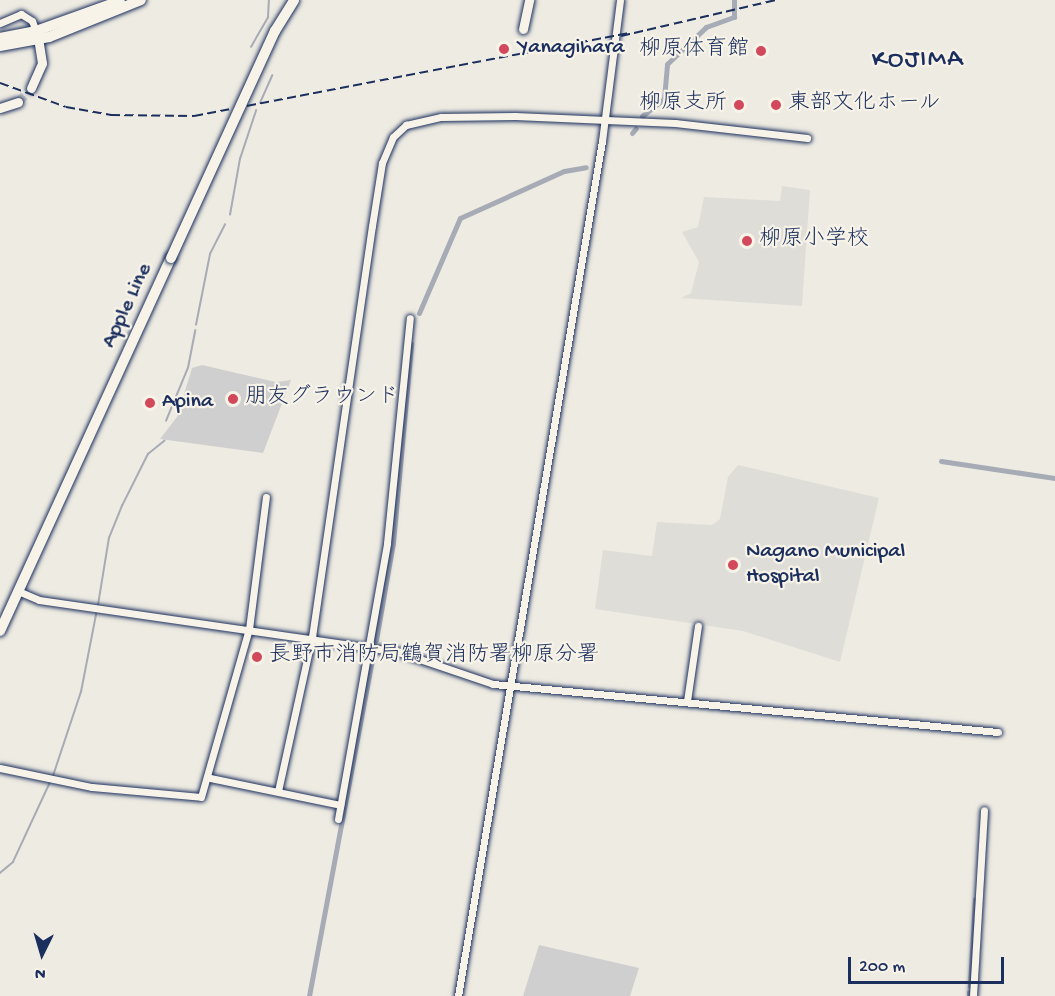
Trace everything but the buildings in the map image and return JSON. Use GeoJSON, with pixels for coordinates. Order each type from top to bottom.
{"type":"FeatureCollection","features":[{"type":"Feature","properties":{"kind":"highway"},"geometry":{"type":"LineString","coordinates":[[0,38],[38,35],[123,0]]}},
{"type":"Feature","properties":{"kind":"highway"},"geometry":{"type":"LineString","coordinates":[[0,46],[141,0]]}},
{"type":"Feature","properties":{"kind":"highway","name":"Apple Line"},"geometry":{"type":"LineString","coordinates":[[0,631],[275,31],[294,0]]}},
{"type":"Feature","properties":{"kind":"main road"},"geometry":{"type":"LineString","coordinates":[[524,29],[529,0]]}},
{"type":"Feature","properties":{"kind":"main road"},"geometry":{"type":"LineString","coordinates":[[32,88],[42,63],[38,35]]}},
{"type":"Feature","properties":{"kind":"main road"},"geometry":{"type":"LineString","coordinates":[[0,108],[18,102]]}},
{"type":"Feature","properties":{"kind":"street"},"geometry":{"type":"LineString","coordinates":[[458,996],[604,119],[620,0]]}},
{"type":"Feature","properties":{"kind":"street"},"geometry":{"type":"LineString","coordinates":[[0,23],[21,14],[32,21],[38,35]]}},
{"type":"Feature","properties":{"kind":"street"},"geometry":{"type":"LineString","coordinates":[[278,791],[312,637],[372,226],[389,142],[406,125],[441,117],[604,119],[807,138]]}},
{"type":"Feature","properties":{"kind":"street"},"geometry":{"type":"LineString","coordinates":[[338,819],[387,543],[410,318]]}},
{"type":"Feature","properties":{"kind":"street"},"geometry":{"type":"LineString","coordinates":[[0,768],[191,800],[201,797],[210,778],[249,629],[266,497]]}},
{"type":"Feature","properties":{"kind":"street"},"geometry":{"type":"LineString","coordinates":[[18,591],[39,600],[368,646],[510,686],[998,732]]}},
{"type":"Feature","properties":{"kind":"street"},"geometry":{"type":"LineString","coordinates":[[687,701],[698,626]]}},
{"type":"Feature","properties":{"kind":"street"},"geometry":{"type":"LineString","coordinates":[[210,778],[340,805]]}},
{"type":"Feature","properties":{"kind":"street"},"geometry":{"type":"LineString","coordinates":[[972,996],[984,810]]}},
{"type":"Feature","properties":{"kind":"shaded area","name":"柳原小学校"},"geometry":{"type":"Polygon","coordinates":[[[782,186],[810,190],[802,306],[681,298],[691,293],[699,262],[682,232],[698,227],[704,197],[780,201],[782,186]]]}},
{"type":"Feature","properties":{"kind":"shaded area","name":"朋友グラウンド"},"geometry":{"type":"Polygon","coordinates":[[[202,365],[276,382],[291,380],[263,453],[160,439],[177,417],[192,368],[202,365]]]}},
{"type":"Feature","properties":{"kind":"shaded area","name":"Nagano Municipal Hospital"},"geometry":{"type":"Polygon","coordinates":[[[738,465],[879,498],[840,662],[743,631],[595,609],[603,550],[652,556],[657,522],[712,525],[720,519],[728,477],[738,465]]]}},
{"type":"Feature","properties":{"kind":"shaded area"},"geometry":{"type":"Polygon","coordinates":[[[539,945],[639,968],[630,996],[523,996],[539,945]]]}},
{"type":"Feature","properties":{"kind":"waterway"},"geometry":{"type":"LineString","coordinates":[[251,47],[268,17],[269,0]]}},
{"type":"Feature","properties":{"kind":"waterway"},"geometry":{"type":"LineString","coordinates":[[642,116],[664,99],[667,64],[706,27],[734,17],[734,0]]}},
{"type":"Feature","properties":{"kind":"waterway"},"geometry":{"type":"LineString","coordinates":[[260,103],[272,76]]}},
{"type":"Feature","properties":{"kind":"waterway"},"geometry":{"type":"LineString","coordinates":[[230,215],[240,159],[256,111]]}},
{"type":"Feature","properties":{"kind":"waterway"},"geometry":{"type":"LineString","coordinates":[[632,133],[636,128]]}},
{"type":"Feature","properties":{"kind":"waterway"},"geometry":{"type":"LineString","coordinates":[[419,313],[460,218],[564,171],[586,167]]}},
{"type":"Feature","properties":{"kind":"waterway"},"geometry":{"type":"LineString","coordinates":[[196,325],[210,254],[225,225]]}},
{"type":"Feature","properties":{"kind":"waterway"},"geometry":{"type":"LineString","coordinates":[[166,421],[188,368],[195,331]]}},
{"type":"Feature","properties":{"kind":"waterway"},"geometry":{"type":"LineString","coordinates":[[376,640],[393,543],[411,344]]}},
{"type":"Feature","properties":{"kind":"waterway"},"geometry":{"type":"LineString","coordinates":[[98,605],[109,538],[148,454],[164,441]]}},
{"type":"Feature","properties":{"kind":"waterway"},"geometry":{"type":"LineString","coordinates":[[941,461],[1055,478]]}},
{"type":"Feature","properties":{"kind":"waterway"},"geometry":{"type":"LineString","coordinates":[[53,776],[81,692],[97,610]]}},
{"type":"Feature","properties":{"kind":"waterway"},"geometry":{"type":"LineString","coordinates":[[309,996],[373,654]]}},
{"type":"Feature","properties":{"kind":"waterway"},"geometry":{"type":"LineString","coordinates":[[0,873],[13,862],[51,780]]}},
{"type":"Feature","properties":{"kind":"waterway"},"geometry":{"type":"LineString","coordinates":[[970,986],[975,899]]}},
{"type":"Feature","properties":{"kind":"tunnel"},"geometry":{"type":"LineString","coordinates":[[18,102],[31,88]]}},
{"type":"Feature","properties":{"kind":"railway"},"geometry":{"type":"LineString","coordinates":[[621,36],[776,0]]}},
{"type":"Feature","properties":{"kind":"railway"},"geometry":{"type":"LineString","coordinates":[[0,83],[66,107],[111,115],[194,116],[629,33]]}},
{"type":"Feature","properties":{"kind":"place","name":"Yanagihara"},"geometry":{"type":"Point","coordinates":[504,49]}},
{"type":"Feature","properties":{"kind":"place","name":"柳原体育館"},"geometry":{"type":"Point","coordinates":[761,51]}},
{"type":"Feature","properties":{"kind":"place","name":"柳原支所"},"geometry":{"type":"Point","coordinates":[739,105]}},
{"type":"Feature","properties":{"kind":"place","name":"東部文化ホール"},"geometry":{"type":"Point","coordinates":[776,105]}},
{"type":"Feature","properties":{"kind":"place","name":"柳原小学校"},"geometry":{"type":"Point","coordinates":[747,241]}},
{"type":"Feature","properties":{"kind":"place","name":"朋友グラウンド"},"geometry":{"type":"Point","coordinates":[233,399]}},
{"type":"Feature","properties":{"kind":"place","name":"Apina"},"geometry":{"type":"Point","coordinates":[150,403]}},
{"type":"Feature","properties":{"kind":"place","name":"Nagano Municipal Hospital"},"geometry":{"type":"Point","coordinates":[733,565]}},
{"type":"Feature","properties":{"kind":"place","name":"長野市消防局鶴賀消防署柳原分署"},"geometry":{"type":"Point","coordinates":[257,657]}},
{"type":"Feature","properties":{"kind":"district","name":"KOJIMA"},"geometry":{"type":"Point","coordinates":[918,61]}}]}
